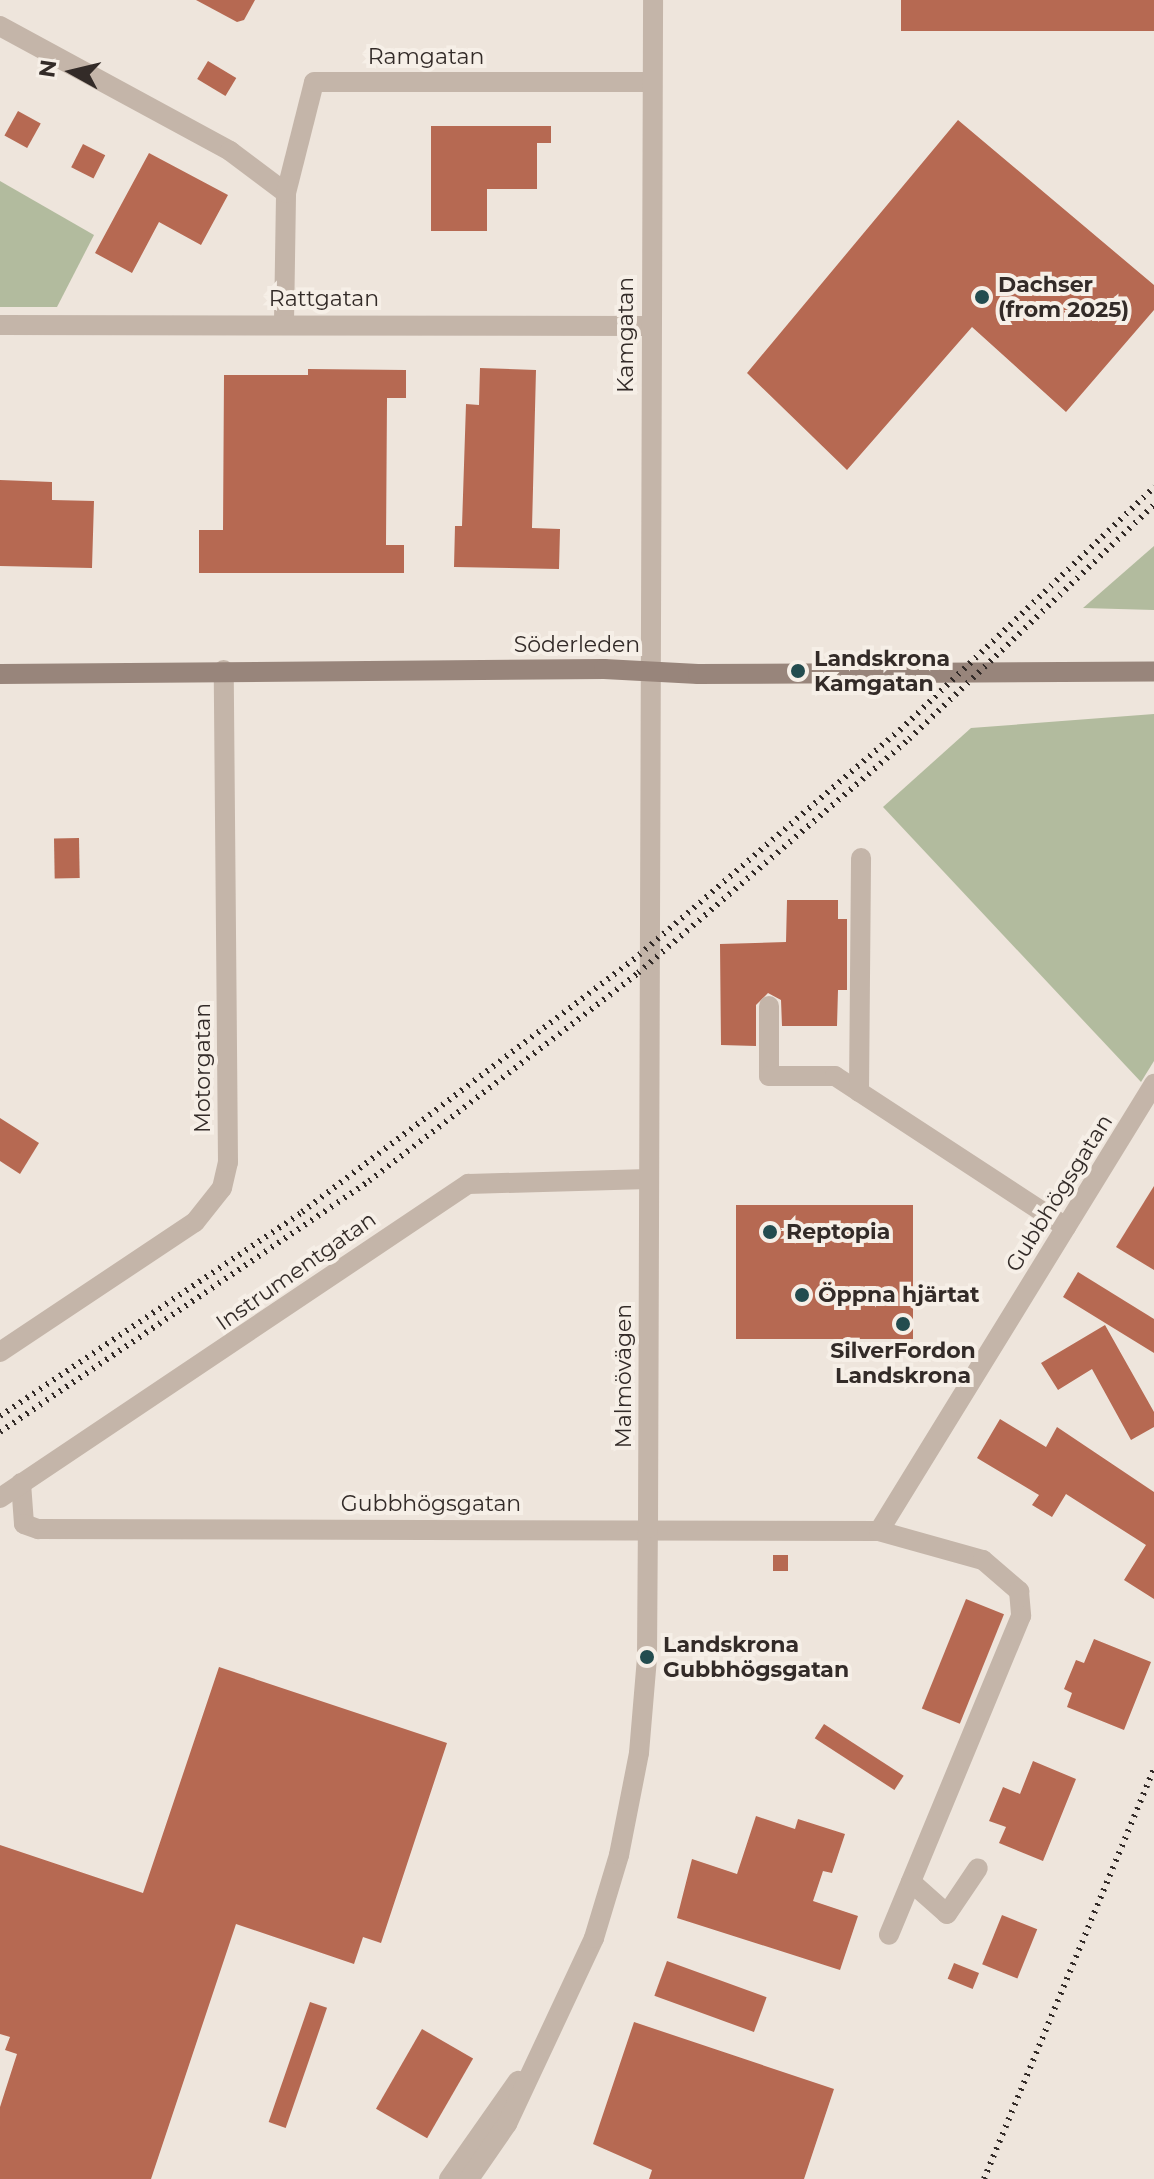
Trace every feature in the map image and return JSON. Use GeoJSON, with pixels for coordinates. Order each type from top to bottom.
{"type":"FeatureCollection","features":[{"type":"Feature","properties":{"kind":"street","name":"Kamgatan"},"geometry":{"type":"LineString","coordinates":[[652,669],[649,326],[653,0]]}},
{"type":"Feature","properties":{"kind":"street"},"geometry":{"type":"LineString","coordinates":[[0,26],[230,151],[286,193]]}},
{"type":"Feature","properties":{"kind":"street","name":"Ramgatan"},"geometry":{"type":"LineString","coordinates":[[284,323],[286,193],[314,82],[652,82]]}},
{"type":"Feature","properties":{"kind":"street","name":"Rattgatan"},"geometry":{"type":"LineString","coordinates":[[0,325],[284,323],[649,326]]}},
{"type":"Feature","properties":{"kind":"street","name":"Söderleden"},"geometry":{"type":"LineString","coordinates":[[0,674],[652,669],[1154,672]]}},
{"type":"Feature","properties":{"kind":"street","name":"Malmövägen"},"geometry":{"type":"LineString","coordinates":[[469,2179],[507,2124],[594,1938],[619,1855],[640,1740],[648,1528],[652,669]]}},
{"type":"Feature","properties":{"kind":"street","name":"Motorgatan"},"geometry":{"type":"LineString","coordinates":[[0,1352],[195,1222],[222,1188],[228,1162],[224,670]]}},
{"type":"Feature","properties":{"kind":"street"},"geometry":{"type":"LineString","coordinates":[[859,1092],[861,858]]}},
{"type":"Feature","properties":{"kind":"street"},"geometry":{"type":"LineString","coordinates":[[769,1006],[769,1076],[835,1076],[1066,1227]]}},
{"type":"Feature","properties":{"kind":"street","name":"Gubbhögsgatan"},"geometry":{"type":"LineString","coordinates":[[879,1531],[1066,1227],[1151,1096]]}},
{"type":"Feature","properties":{"kind":"street","name":"Instrumentgatan"},"geometry":{"type":"LineString","coordinates":[[0,1498],[468,1184],[649,1179]]}},
{"type":"Feature","properties":{"kind":"street","name":"Gubbhögsgatan"},"geometry":{"type":"LineString","coordinates":[[21,1483],[24,1524],[38,1529],[648,1528],[879,1531],[983,1560],[1019,1591],[1021,1616],[911,1882],[891,1908],[889,1935]]}},
{"type":"Feature","properties":{"kind":"street"},"geometry":{"type":"LineString","coordinates":[[911,1882],[947,1914],[978,1868]]}},
{"type":"Feature","properties":{"kind":"street","name":"Malmövägen"},"geometry":{"type":"LineString","coordinates":[[449,2179],[491,2113],[533,2063]]}},
{"type":"Feature","properties":{"kind":"green space"},"geometry":{"type":"Polygon","coordinates":[[[0,181],[94,235],[57,307],[0,307],[0,181]]]}},
{"type":"Feature","properties":{"kind":"green space"},"geometry":{"type":"Polygon","coordinates":[[[1154,546],[1154,610],[1083,608],[1154,546]]]}},
{"type":"Feature","properties":{"kind":"green space"},"geometry":{"type":"Polygon","coordinates":[[[1154,714],[1154,1061],[1141,1082],[883,807],[971,728],[1154,714]]]}},
{"type":"Feature","properties":{"kind":"building"},"geometry":{"type":"Polygon","coordinates":[[[196,0],[255,0],[244,20],[237,22],[196,0]]]}},
{"type":"Feature","properties":{"kind":"building"},"geometry":{"type":"Polygon","coordinates":[[[901,0],[1154,0],[1154,31],[901,31],[901,0]]]}},
{"type":"Feature","properties":{"kind":"building"},"geometry":{"type":"Polygon","coordinates":[[[208,61],[236,78],[225,96],[197,79],[208,61]]]}},
{"type":"Feature","properties":{"kind":"building"},"geometry":{"type":"Polygon","coordinates":[[[18,111],[41,124],[27,148],[4,135],[18,111]]]}},
{"type":"Feature","properties":{"kind":"building","name":"Dachser (from 2025)"},"geometry":{"type":"Polygon","coordinates":[[[958,120],[1154,285],[1154,310],[1066,412],[972,327],[847,470],[747,373],[958,120]]]}},
{"type":"Feature","properties":{"kind":"building"},"geometry":{"type":"Polygon","coordinates":[[[431,126],[551,126],[551,143],[537,143],[537,189],[487,189],[487,231],[431,231],[431,126]]]}},
{"type":"Feature","properties":{"kind":"building"},"geometry":{"type":"Polygon","coordinates":[[[83,144],[105,155],[93,179],[71,167],[83,144]]]}},
{"type":"Feature","properties":{"kind":"building"},"geometry":{"type":"Polygon","coordinates":[[[149,153],[228,195],[201,245],[159,222],[132,273],[95,253],[149,153]]]}},
{"type":"Feature","properties":{"kind":"building"},"geometry":{"type":"Polygon","coordinates":[[[480,368],[536,370],[532,528],[560,529],[559,569],[454,567],[455,526],[462,526],[466,404],[479,405],[480,368]]]}},
{"type":"Feature","properties":{"kind":"building"},"geometry":{"type":"Polygon","coordinates":[[[308,369],[406,370],[406,398],[387,398],[386,545],[404,545],[404,573],[199,573],[199,530],[223,530],[224,375],[308,375],[308,369]]]}},
{"type":"Feature","properties":{"kind":"building"},"geometry":{"type":"Polygon","coordinates":[[[0,480],[52,482],[52,500],[94,501],[92,568],[0,566],[0,480]]]}},
{"type":"Feature","properties":{"kind":"building"},"geometry":{"type":"Polygon","coordinates":[[[54,838],[79,838],[80,878],[55,878],[54,838]]]}},
{"type":"Feature","properties":{"kind":"building"},"geometry":{"type":"Polygon","coordinates":[[[787,900],[838,900],[838,919],[847,919],[847,990],[838,990],[837,1026],[782,1026],[781,1000],[768,993],[756,1005],[756,1046],[721,1045],[720,944],[786,942],[787,900]]]}},
{"type":"Feature","properties":{"kind":"building"},"geometry":{"type":"Polygon","coordinates":[[[0,1118],[39,1143],[20,1174],[0,1161],[0,1118]]]}},
{"type":"Feature","properties":{"kind":"building"},"geometry":{"type":"Polygon","coordinates":[[[1154,1186],[1154,1270],[1116,1247],[1154,1186]]]}},
{"type":"Feature","properties":{"kind":"building"},"geometry":{"type":"Polygon","coordinates":[[[736,1205],[913,1205],[913,1339],[736,1339],[736,1205]]]}},
{"type":"Feature","properties":{"kind":"building"},"geometry":{"type":"Polygon","coordinates":[[[1078,1272],[1154,1319],[1154,1353],[1063,1297],[1078,1272]]]}},
{"type":"Feature","properties":{"kind":"building"},"geometry":{"type":"Polygon","coordinates":[[[1105,1325],[1154,1412],[1154,1427],[1131,1440],[1092,1369],[1058,1390],[1041,1363],[1105,1325]]]}},
{"type":"Feature","properties":{"kind":"building"},"geometry":{"type":"Polygon","coordinates":[[[1000,1419],[1046,1447],[1057,1427],[1154,1492],[1154,1599],[1124,1580],[1146,1545],[1066,1494],[1052,1517],[1032,1505],[1039,1495],[977,1458],[1000,1419]]]}},
{"type":"Feature","properties":{"kind":"building"},"geometry":{"type":"Polygon","coordinates":[[[773,1555],[788,1555],[788,1571],[773,1571],[773,1555]]]}},
{"type":"Feature","properties":{"kind":"building"},"geometry":{"type":"Polygon","coordinates":[[[966,1599],[1004,1614],[960,1724],[922,1708],[966,1599]]]}},
{"type":"Feature","properties":{"kind":"building"},"geometry":{"type":"Polygon","coordinates":[[[1094,1639],[1151,1662],[1124,1730],[1067,1707],[1072,1693],[1064,1689],[1076,1660],[1084,1663],[1094,1639]]]}},
{"type":"Feature","properties":{"kind":"building"},"geometry":{"type":"Polygon","coordinates":[[[219,1667],[447,1743],[381,1943],[363,1937],[354,1964],[236,1924],[151,2179],[0,2179],[0,2107],[17,2054],[5,2050],[10,2037],[0,2034],[0,1845],[143,1893],[219,1667]]]}},
{"type":"Feature","properties":{"kind":"building"},"geometry":{"type":"Polygon","coordinates":[[[824,1724],[904,1776],[894,1790],[815,1738],[824,1724]]]}},
{"type":"Feature","properties":{"kind":"building"},"geometry":{"type":"Polygon","coordinates":[[[1033,1761],[1076,1779],[1043,1861],[999,1843],[1006,1827],[989,1821],[1003,1787],[1020,1794],[1033,1761]]]}},
{"type":"Feature","properties":{"kind":"building"},"geometry":{"type":"Polygon","coordinates":[[[756,1816],[795,1829],[798,1819],[845,1834],[832,1873],[823,1871],[813,1901],[858,1916],[840,1970],[677,1918],[692,1859],[737,1874],[756,1816]]]}},
{"type":"Feature","properties":{"kind":"building"},"geometry":{"type":"Polygon","coordinates":[[[1002,1915],[1037,1929],[1017,1978],[982,1964],[1002,1915]]]}},
{"type":"Feature","properties":{"kind":"building"},"geometry":{"type":"Polygon","coordinates":[[[667,1961],[767,1997],[754,2032],[654,1996],[667,1961]]]}},
{"type":"Feature","properties":{"kind":"building"},"geometry":{"type":"Polygon","coordinates":[[[954,1963],[979,1973],[973,1989],[948,1979],[954,1963]]]}},
{"type":"Feature","properties":{"kind":"building"},"geometry":{"type":"Polygon","coordinates":[[[310,2002],[327,2008],[286,2128],[269,2122],[310,2002]]]}},
{"type":"Feature","properties":{"kind":"building"},"geometry":{"type":"Polygon","coordinates":[[[634,2022],[834,2089],[804,2179],[649,2179],[652,2170],[593,2144],[634,2022]]]}},
{"type":"Feature","properties":{"kind":"building"},"geometry":{"type":"Polygon","coordinates":[[[422,2029],[473,2058],[427,2138],[376,2109],[422,2029]]]}},
{"type":"Feature","properties":{"kind":"railway"},"geometry":{"type":"LineString","coordinates":[[0,1416],[302,1212],[639,955],[900,730],[1154,487]]}},
{"type":"Feature","properties":{"kind":"railway"},"geometry":{"type":"LineString","coordinates":[[0,1432],[369,1181],[638,973],[909,739],[1154,505]]}},
{"type":"Feature","properties":{"kind":"railway"},"geometry":{"type":"LineString","coordinates":[[984,2179],[1154,1769]]}},
{"type":"Feature","properties":{"kind":"place","name":"Dachser (from 2025)"},"geometry":{"type":"Point","coordinates":[982,297]}},
{"type":"Feature","properties":{"kind":"place","name":"Landskrona Kamgatan"},"geometry":{"type":"Point","coordinates":[798,671]}},
{"type":"Feature","properties":{"kind":"place","name":"Reptopia"},"geometry":{"type":"Point","coordinates":[770,1232]}},
{"type":"Feature","properties":{"kind":"place","name":"Öppna hjärtat"},"geometry":{"type":"Point","coordinates":[802,1295]}},
{"type":"Feature","properties":{"kind":"place","name":"SilverFordon Landskrona"},"geometry":{"type":"Point","coordinates":[903,1324]}},
{"type":"Feature","properties":{"kind":"place","name":"Landskrona Gubbhögsgatan"},"geometry":{"type":"Point","coordinates":[647,1657]}}]}
